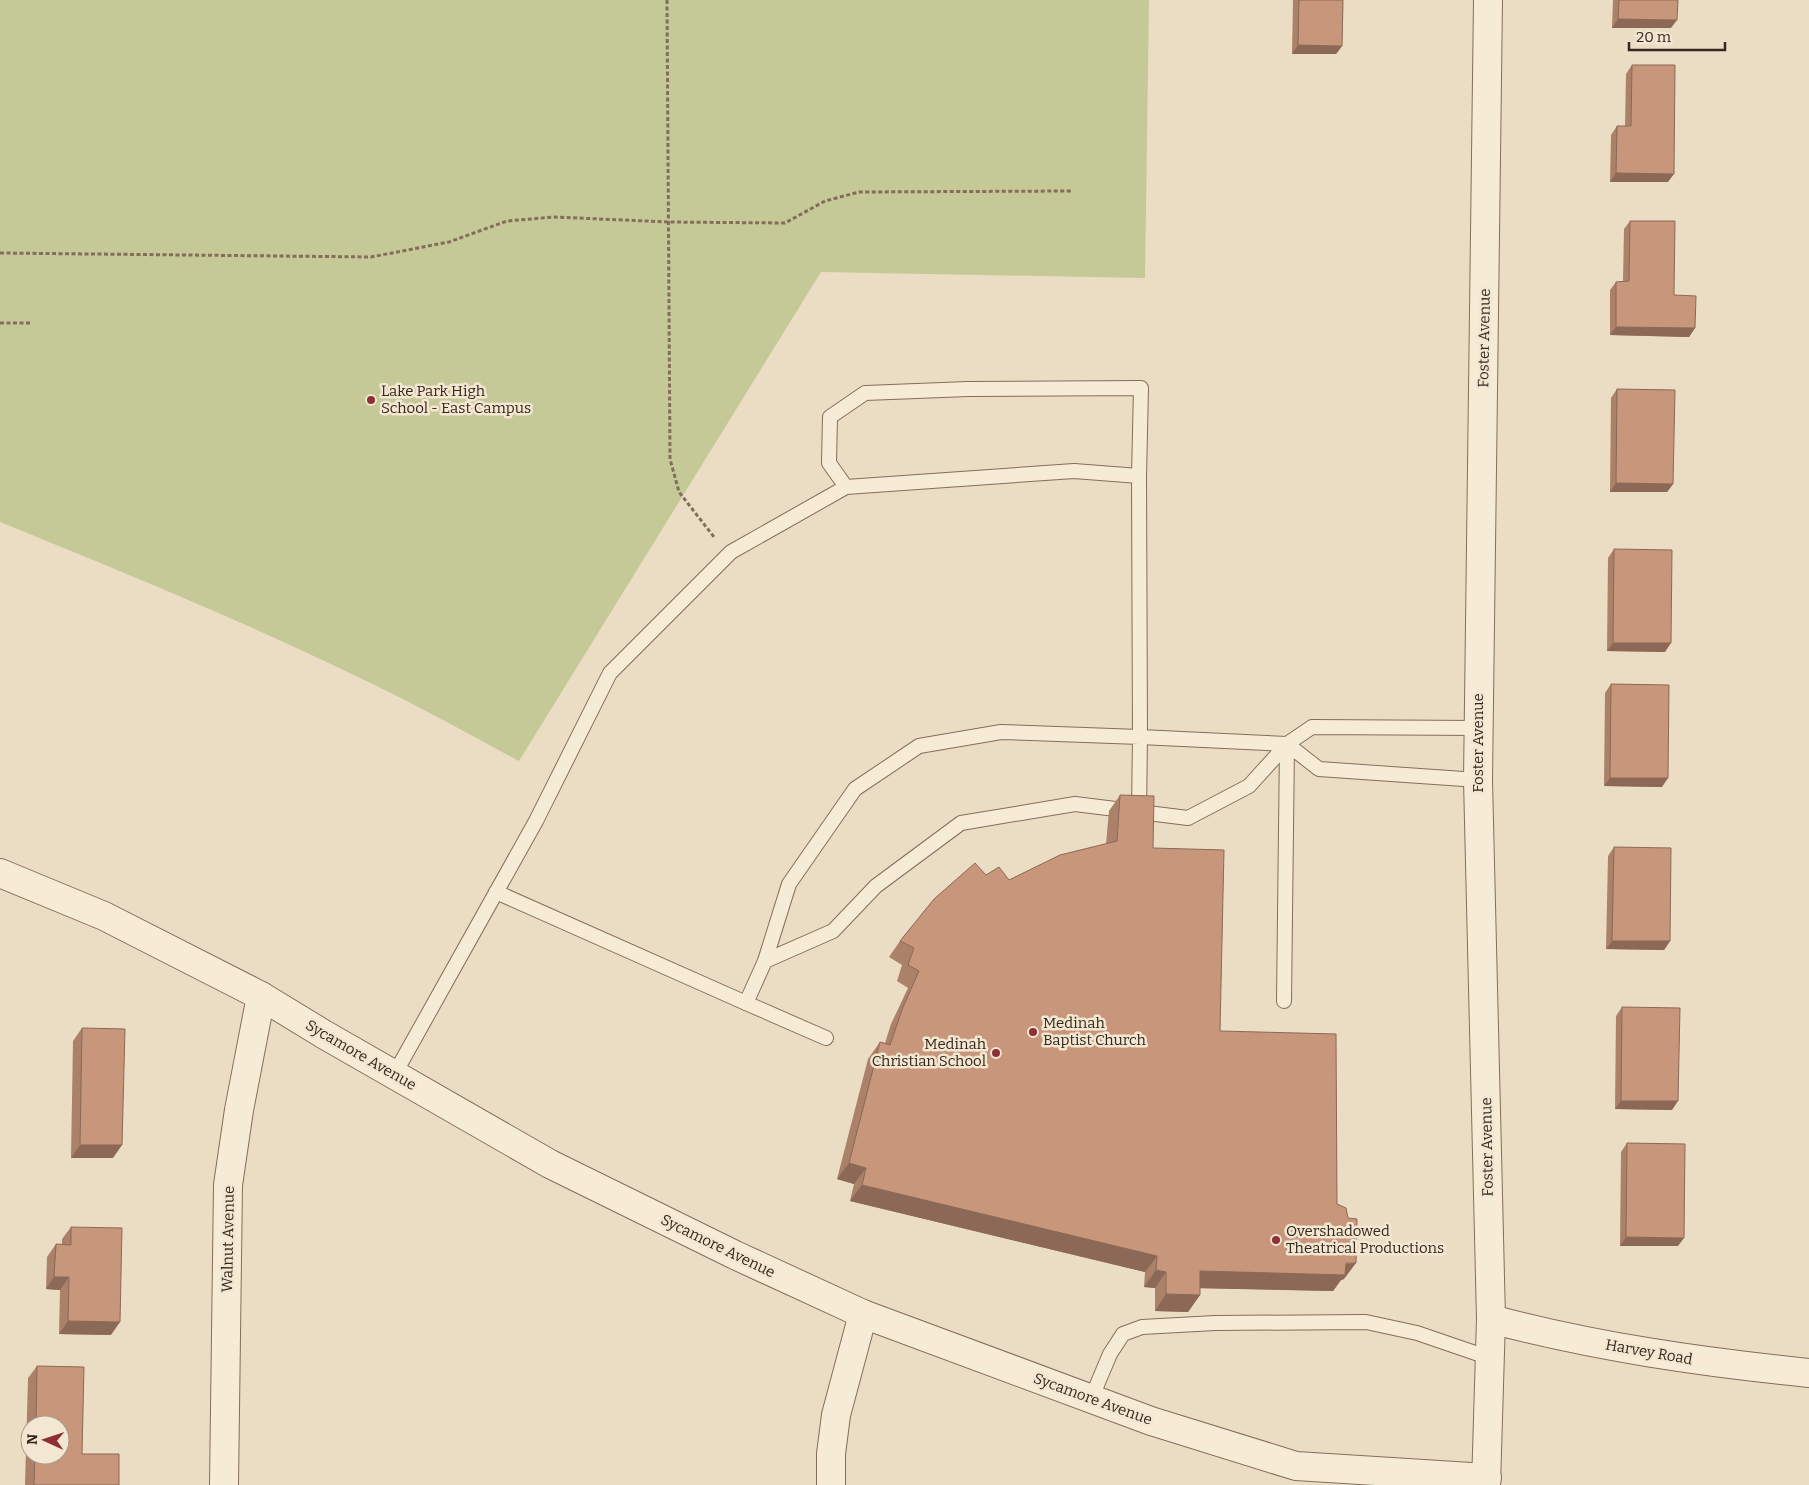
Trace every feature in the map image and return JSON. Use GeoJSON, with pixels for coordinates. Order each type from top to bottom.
{"type":"FeatureCollection","features":[{"type":"Feature","properties":{"kind":"street","name":"Foster Avenue"},"geometry":{"type":"LineString","coordinates":[[1487,1482],[1491,1319],[1478,728],[1488,0]]}},
{"type":"Feature","properties":{"kind":"street","name":"Sycamore Avenue"},"geometry":{"type":"LineString","coordinates":[[0,873],[104,916],[261,996],[550,1164],[734,1255],[863,1314],[1150,1421],[1296,1466],[1487,1482]]}},
{"type":"Feature","properties":{"kind":"street","name":"Walnut Avenue"},"geometry":{"type":"LineString","coordinates":[[224,1485],[228,1185],[239,1110],[261,996]]}},
{"type":"Feature","properties":{"kind":"street"},"geometry":{"type":"LineString","coordinates":[[831,1485],[831,1454],[836,1415],[863,1314]]}},
{"type":"Feature","properties":{"kind":"street","name":"Harvey Road"},"geometry":{"type":"LineString","coordinates":[[1491,1319],[1536,1331],[1668,1356],[1809,1372]]}},
{"type":"Feature","properties":{"kind":"lane"},"geometry":{"type":"LineString","coordinates":[[846,487],[829,463],[830,417],[865,393],[968,389],[1142,388],[1139,476],[1140,737],[1138,812]]}},
{"type":"Feature","properties":{"kind":"lane"},"geometry":{"type":"LineString","coordinates":[[394,1075],[536,821],[610,673],[728,555],[846,487],[1074,471],[1139,476]]}},
{"type":"Feature","properties":{"kind":"lane"},"geometry":{"type":"LineString","coordinates":[[765,961],[833,931],[876,886],[961,823],[1075,804],[1188,818],[1249,786],[1287,744],[1312,727],[1478,728]]}},
{"type":"Feature","properties":{"kind":"lane"},"geometry":{"type":"LineString","coordinates":[[746,1003],[765,961],[789,884],[855,789],[919,746],[1001,732],[1287,744],[1319,769],[1478,780]]}},
{"type":"Feature","properties":{"kind":"lane"},"geometry":{"type":"LineString","coordinates":[[1284,1000],[1287,744]]}},
{"type":"Feature","properties":{"kind":"lane"},"geometry":{"type":"LineString","coordinates":[[496,892],[826,1038]]}},
{"type":"Feature","properties":{"kind":"lane"},"geometry":{"type":"LineString","coordinates":[[1091,1399],[1110,1354],[1123,1334],[1142,1327],[1214,1323],[1366,1322],[1417,1333],[1490,1358]]}},
{"type":"Feature","properties":{"kind":"path"},"geometry":{"type":"LineString","coordinates":[[667,0],[670,459],[679,492],[728,555]]}},
{"type":"Feature","properties":{"kind":"path"},"geometry":{"type":"LineString","coordinates":[[0,253],[371,257],[448,242],[508,221],[554,217],[669,222],[785,223],[824,201],[859,192],[1071,191]]}},
{"type":"Feature","properties":{"kind":"path"},"geometry":{"type":"LineString","coordinates":[[0,323],[32,323]]}},
{"type":"Feature","properties":{"kind":"green space","name":"Lake Park High School - East Campus"},"geometry":{"type":"Polygon","coordinates":[[[0,0],[1149,0],[1145,278],[821,272],[519,761],[347,671],[249,626],[0,522],[0,0]]]}},
{"type":"Feature","properties":{"kind":"building"},"geometry":{"type":"Polygon","coordinates":[[[1299,0],[1343,0],[1342,46],[1298,45],[1299,0]]]}},
{"type":"Feature","properties":{"kind":"building"},"geometry":{"type":"Polygon","coordinates":[[[1619,0],[1678,0],[1677,20],[1618,19],[1619,0]]]}},
{"type":"Feature","properties":{"kind":"building"},"geometry":{"type":"Polygon","coordinates":[[[1632,65],[1675,65],[1674,174],[1616,173],[1617,126],[1631,126],[1632,65]]]}},
{"type":"Feature","properties":{"kind":"building"},"geometry":{"type":"Polygon","coordinates":[[[1630,221],[1675,221],[1674,295],[1696,296],[1695,328],[1616,327],[1616,282],[1629,281],[1630,221]]]}},
{"type":"Feature","properties":{"kind":"building"},"geometry":{"type":"Polygon","coordinates":[[[1617,389],[1675,390],[1673,484],[1616,483],[1617,389]]]}},
{"type":"Feature","properties":{"kind":"building"},"geometry":{"type":"Polygon","coordinates":[[[1614,549],[1672,550],[1671,643],[1613,643],[1614,549]]]}},
{"type":"Feature","properties":{"kind":"building"},"geometry":{"type":"Polygon","coordinates":[[[1611,684],[1669,685],[1668,778],[1610,778],[1611,684]]]}},
{"type":"Feature","properties":{"kind":"building"},"geometry":{"type":"Polygon","coordinates":[[[1120,795],[1154,796],[1153,848],[1224,850],[1220,1031],[1336,1034],[1337,1204],[1346,1208],[1348,1218],[1357,1219],[1356,1263],[1346,1263],[1345,1275],[1200,1271],[1200,1295],[1166,1294],[1166,1272],[1156,1270],[1157,1256],[862,1185],[866,1168],[849,1163],[880,1042],[890,1045],[903,1007],[919,971],[908,965],[914,948],[900,941],[934,899],[975,863],[986,875],[999,867],[1009,880],[1060,855],[1117,841],[1120,795]]]}},
{"type":"Feature","properties":{"kind":"building"},"geometry":{"type":"Polygon","coordinates":[[[1614,847],[1671,848],[1670,941],[1612,941],[1614,847]]]}},
{"type":"Feature","properties":{"kind":"building"},"geometry":{"type":"Polygon","coordinates":[[[1622,1007],[1680,1008],[1678,1101],[1621,1101],[1622,1007]]]}},
{"type":"Feature","properties":{"kind":"building"},"geometry":{"type":"Polygon","coordinates":[[[82,1028],[125,1029],[122,1145],[80,1145],[82,1028]]]}},
{"type":"Feature","properties":{"kind":"building"},"geometry":{"type":"Polygon","coordinates":[[[1627,1143],[1685,1144],[1684,1238],[1626,1237],[1627,1143]]]}},
{"type":"Feature","properties":{"kind":"building"},"geometry":{"type":"Polygon","coordinates":[[[71,1227],[122,1228],[120,1322],[68,1321],[69,1277],[54,1277],[56,1244],[71,1245],[71,1227]]]}},
{"type":"Feature","properties":{"kind":"building"},"geometry":{"type":"Polygon","coordinates":[[[37,1366],[84,1367],[82,1454],[119,1454],[119,1485],[34,1485],[35,1465],[70,1465],[70,1415],[36,1415],[37,1366]]]}},
{"type":"Feature","properties":{"kind":"place","name":"Lake Park High School - East Campus"},"geometry":{"type":"Point","coordinates":[371,400]}},
{"type":"Feature","properties":{"kind":"place","name":"Medinah Baptist Church"},"geometry":{"type":"Point","coordinates":[1033,1032]}},
{"type":"Feature","properties":{"kind":"place","name":"Medinah Christian School"},"geometry":{"type":"Point","coordinates":[996,1053]}},
{"type":"Feature","properties":{"kind":"place","name":"Overshadowed Theatrical Productions"},"geometry":{"type":"Point","coordinates":[1276,1240]}}]}
